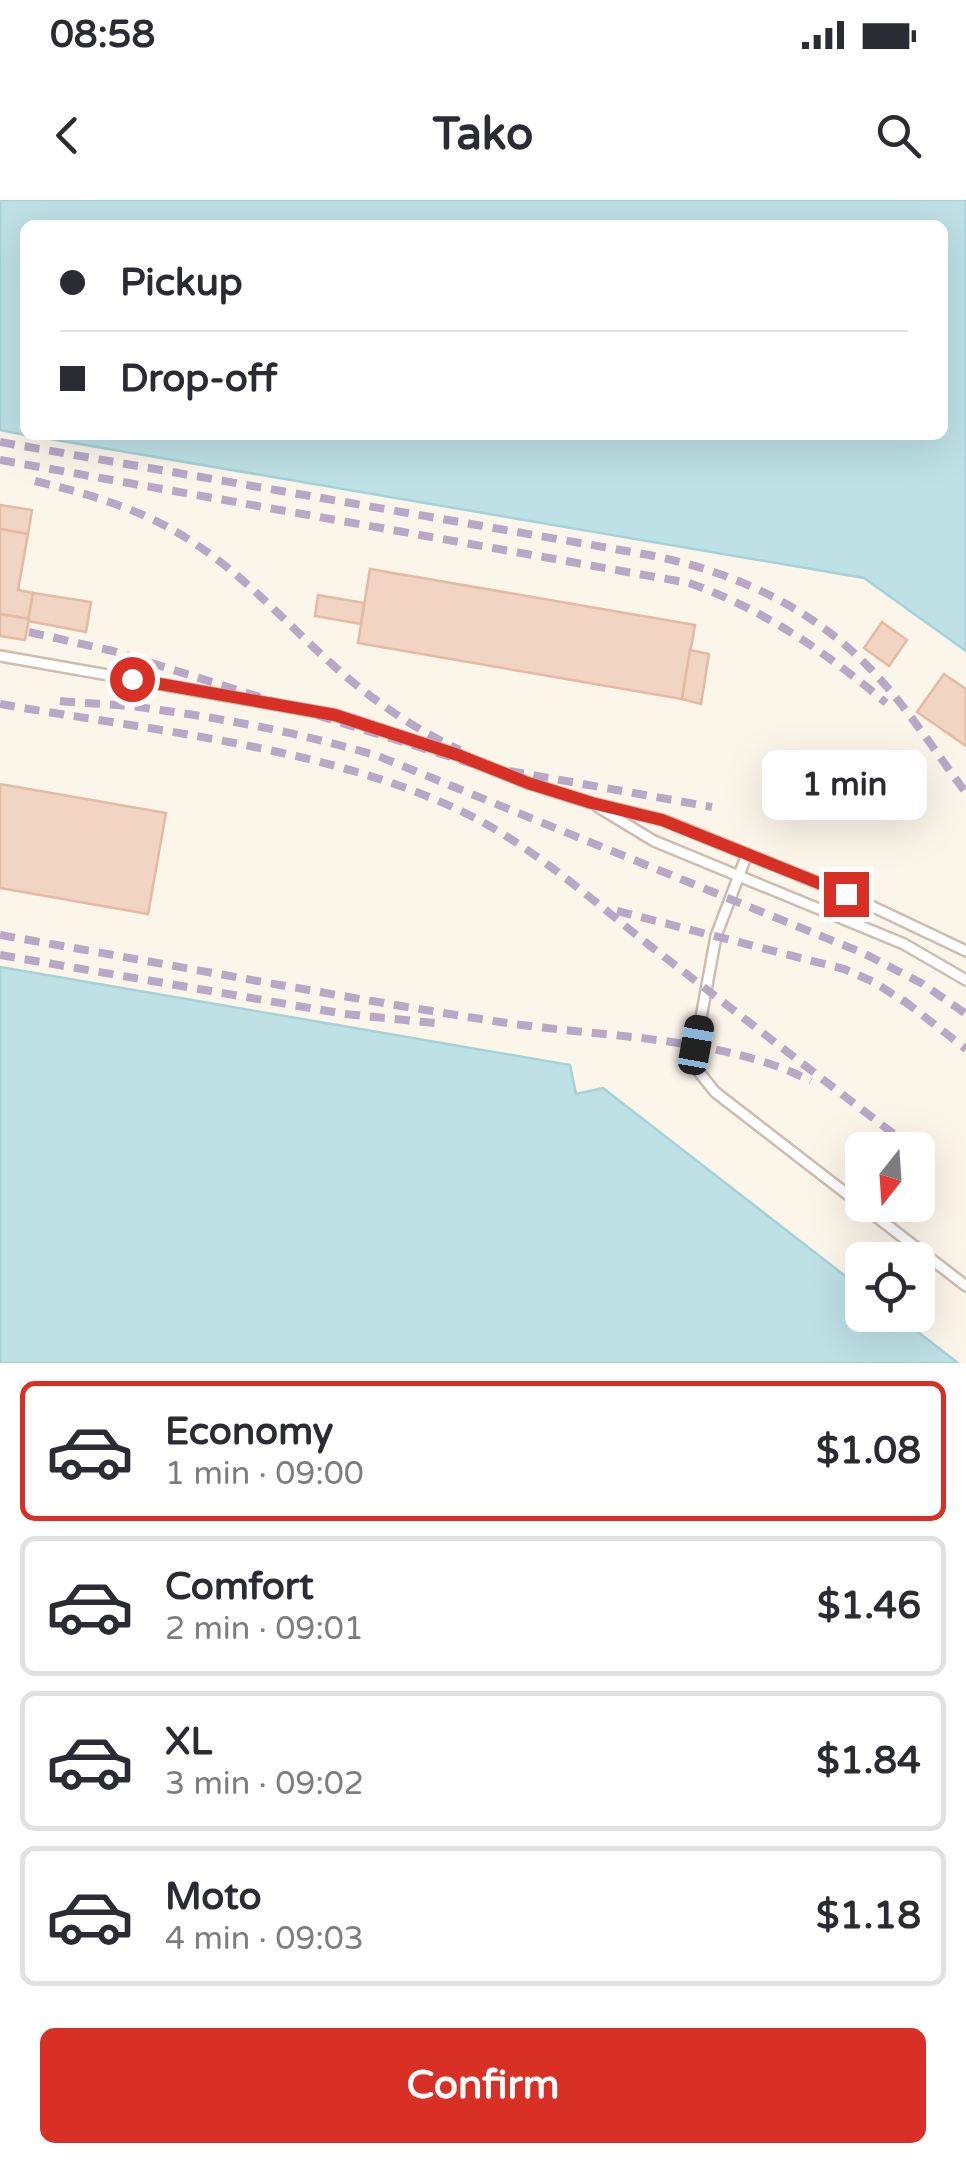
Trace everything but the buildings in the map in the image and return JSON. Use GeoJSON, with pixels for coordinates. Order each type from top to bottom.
{"type":"FeatureCollection","features":[{"type":"Feature","properties":{"kind":"lane"},"geometry":{"type":"LineString","coordinates":[[0,656],[335,715],[592,803],[662,820],[846,894],[966,951]]}},
{"type":"Feature","properties":{"kind":"lane"},"geometry":{"type":"LineString","coordinates":[[592,803],[654,841],[904,944],[966,980]]}},
{"type":"Feature","properties":{"kind":"lane"},"geometry":{"type":"LineString","coordinates":[[747,854],[716,936],[696,1045],[699,1072],[715,1092],[966,1286]]}},
{"type":"Feature","properties":{"kind":"water"},"geometry":{"type":"Polygon","coordinates":[[[0,200],[966,200],[966,651],[864,578],[56,440],[948,440],[948,220],[20,220],[20,434],[0,430],[0,200]]]}},
{"type":"Feature","properties":{"kind":"water"},"geometry":{"type":"Polygon","coordinates":[[[0,967],[570,1065],[576,1094],[603,1088],[845,1276],[845,1332],[918,1332],[958,1363],[0,1363],[0,967]]]}},
{"type":"Feature","properties":{"kind":"railway"},"geometry":{"type":"LineString","coordinates":[[0,442],[649,555],[717,573],[780,600],[837,638],[887,687],[966,793]]}},
{"type":"Feature","properties":{"kind":"railway"},"geometry":{"type":"LineString","coordinates":[[0,460],[689,583],[743,606],[793,634],[886,703]]}},
{"type":"Feature","properties":{"kind":"railway"},"geometry":{"type":"LineString","coordinates":[[35,481],[119,506],[178,533],[234,573],[363,691],[460,750]]}},
{"type":"Feature","properties":{"kind":"railway"},"geometry":{"type":"LineString","coordinates":[[29,632],[113,651],[476,765],[712,807]]}},
{"type":"Feature","properties":{"kind":"railway"},"geometry":{"type":"LineString","coordinates":[[60,701],[209,717],[378,756],[863,953],[923,984],[966,1014]]}},
{"type":"Feature","properties":{"kind":"railway"},"geometry":{"type":"LineString","coordinates":[[0,704],[241,744],[302,758],[362,773],[471,816],[563,876],[891,1132]]}},
{"type":"Feature","properties":{"kind":"railway"},"geometry":{"type":"LineString","coordinates":[[617,911],[844,969],[874,982],[911,1006]]}},
{"type":"Feature","properties":{"kind":"railway"},"geometry":{"type":"LineString","coordinates":[[0,935],[500,1022],[700,1047],[776,1066],[811,1081]]}},
{"type":"Feature","properties":{"kind":"railway"},"geometry":{"type":"LineString","coordinates":[[0,955],[345,1014],[435,1023]]}},
{"type":"Feature","properties":{"kind":"railway"},"geometry":{"type":"LineString","coordinates":[[903,1000],[966,1049]]}},
{"type":"Feature","properties":{"kind":"route"},"geometry":{"type":"LineString","coordinates":[[132,679],[335,715],[458,755],[528,783],[662,820],[846,894]]}}]}
